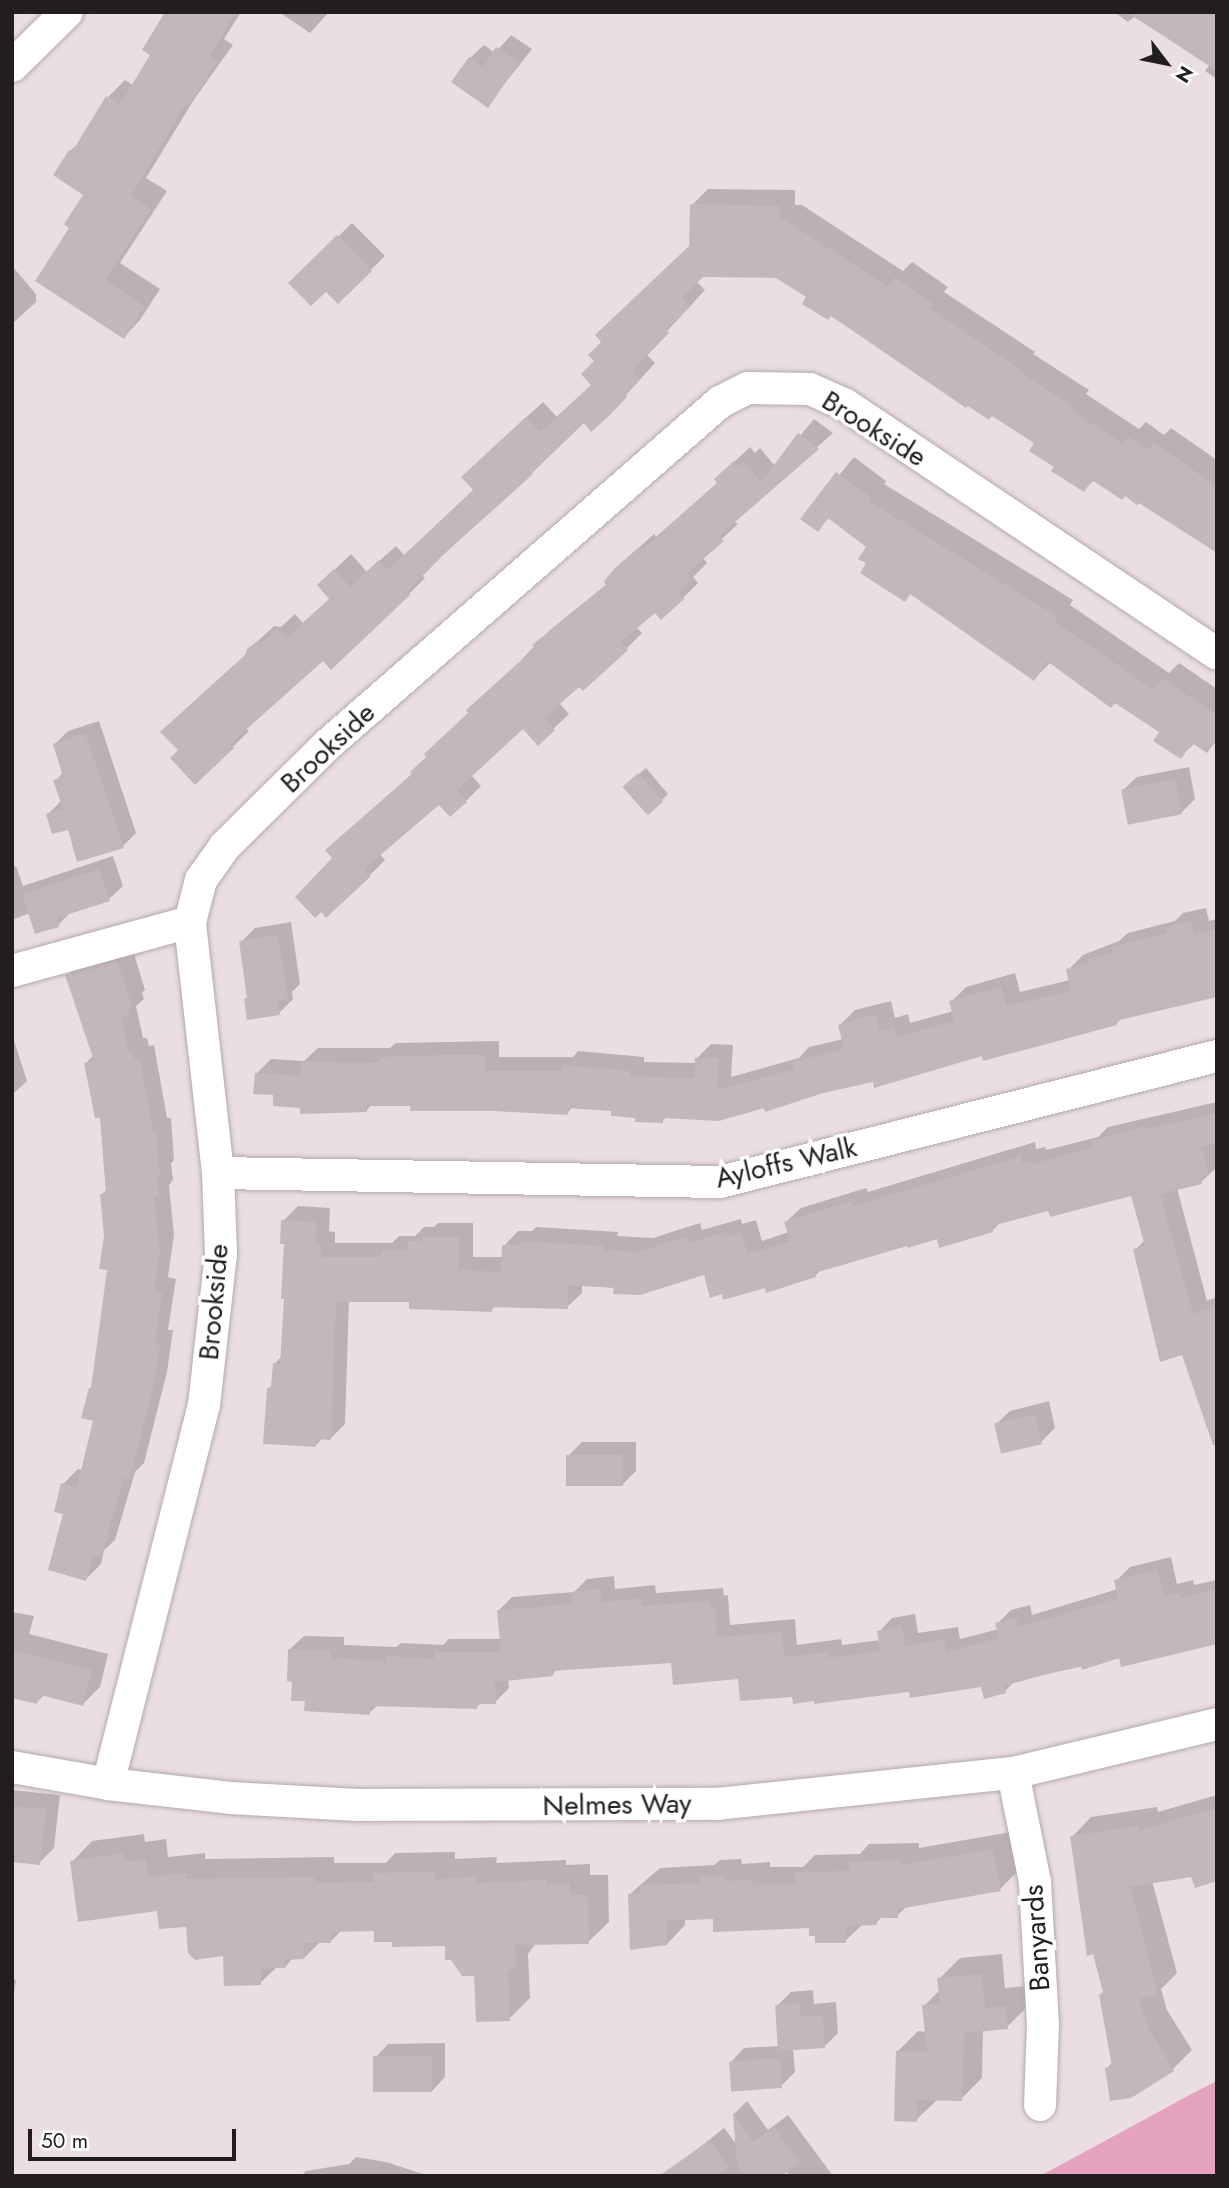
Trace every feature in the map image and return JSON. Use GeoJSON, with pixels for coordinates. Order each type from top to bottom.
{"type":"FeatureCollection","features":[{"type":"Feature","properties":{"kind":"street"},"geometry":{"type":"LineString","coordinates":[[12,66],[66,12]]}},
{"type":"Feature","properties":{"kind":"street","name":"Brookside"},"geometry":{"type":"LineString","coordinates":[[108,1784],[204,1405],[221,1254],[218,1173],[190,922],[201,880],[225,846],[326,746],[720,402],[748,388],[810,388],[844,404],[1217,654]]}},
{"type":"Feature","properties":{"kind":"street"},"geometry":{"type":"LineString","coordinates":[[12,971],[190,922]]}},
{"type":"Feature","properties":{"kind":"street","name":"Ayloffs Walk"},"geometry":{"type":"LineString","coordinates":[[218,1173],[720,1182],[1217,1056]]}},
{"type":"Feature","properties":{"kind":"street","name":"Nelmes Way"},"geometry":{"type":"LineString","coordinates":[[12,1767],[108,1784],[230,1798],[358,1805],[717,1804],[1013,1773],[1217,1724]]}},
{"type":"Feature","properties":{"kind":"street","name":"Banyards"},"geometry":{"type":"LineString","coordinates":[[1013,1773],[1035,1882],[1043,2024],[1040,2105]]}},
{"type":"Feature","properties":{"kind":"shaded area"},"geometry":{"type":"Polygon","coordinates":[[[1217,2081],[1217,2176],[1040,2176],[1197,2091],[1217,2081]]]}},
{"type":"Feature","properties":{"kind":"building"},"geometry":{"type":"Polygon","coordinates":[[[165,12],[236,12],[209,57],[217,62],[188,107],[185,105],[131,196],[151,209],[105,280],[145,307],[124,339],[35,281],[69,228],[64,224],[83,195],[53,175],[69,150],[72,152],[106,96],[120,104],[150,55],[142,50],[165,12]]]}},
{"type":"Feature","properties":{"kind":"building"},"geometry":{"type":"Polygon","coordinates":[[[1127,12],[1217,12],[1217,71],[1127,12]]]}},
{"type":"Feature","properties":{"kind":"building"},"geometry":{"type":"Polygon","coordinates":[[[496,47],[519,63],[488,108],[451,82],[469,57],[483,67],[496,47]]]}},
{"type":"Feature","properties":{"kind":"building"},"geometry":{"type":"Polygon","coordinates":[[[690,204],[780,206],[780,220],[785,220],[888,287],[895,277],[933,304],[930,308],[1074,407],[1072,411],[1123,444],[1128,437],[1148,450],[1154,442],[1217,487],[1217,553],[1139,503],[1137,505],[1125,496],[1122,500],[1092,480],[1084,492],[1051,471],[1054,467],[1029,451],[1034,443],[992,416],[989,420],[968,406],[966,408],[831,316],[828,320],[802,304],[806,297],[776,278],[703,277],[682,298],[690,307],[666,329],[669,333],[632,371],[640,380],[625,394],[627,397],[608,417],[591,432],[584,423],[533,474],[443,555],[407,592],[410,595],[331,670],[323,661],[230,744],[234,748],[195,785],[170,758],[178,750],[160,732],[245,655],[247,649],[256,642],[263,642],[278,629],[286,638],[329,599],[317,585],[334,569],[350,587],[379,560],[388,570],[473,490],[461,477],[526,417],[540,432],[591,385],[581,374],[594,361],[588,355],[601,342],[595,335],[689,246],[690,204]]]}},
{"type":"Feature","properties":{"kind":"building"},"geometry":{"type":"Polygon","coordinates":[[[337,235],[372,271],[338,304],[326,292],[311,306],[288,283],[337,235]]]}},
{"type":"Feature","properties":{"kind":"building"},"geometry":{"type":"Polygon","coordinates":[[[798,433],[819,449],[719,536],[724,541],[687,573],[693,579],[678,593],[684,599],[661,620],[655,613],[621,642],[628,650],[583,691],[579,687],[544,718],[555,730],[538,746],[523,729],[457,790],[467,802],[450,817],[439,805],[364,869],[371,876],[326,918],[321,912],[315,918],[295,897],[332,858],[325,850],[412,774],[410,772],[426,757],[424,754],[468,713],[466,710],[535,648],[532,645],[606,586],[604,581],[615,568],[638,548],[640,551],[717,483],[714,479],[734,461],[738,467],[743,462],[761,482],[798,433]]]}},
{"type":"Feature","properties":{"kind":"building"},"geometry":{"type":"Polygon","coordinates":[[[836,472],[871,498],[869,501],[1058,617],[1055,622],[1154,690],[1161,678],[1217,715],[1217,739],[1207,753],[1192,743],[1181,759],[1153,741],[1159,732],[1115,703],[1111,708],[1047,661],[1034,681],[910,594],[905,602],[860,573],[866,563],[858,559],[866,547],[828,518],[818,532],[800,519],[836,472]]]}},
{"type":"Feature","properties":{"kind":"building"},"geometry":{"type":"Polygon","coordinates":[[[85,733],[124,848],[77,862],[68,830],[52,834],[46,814],[63,809],[53,780],[63,777],[53,744],[85,733]]]}},
{"type":"Feature","properties":{"kind":"building"},"geometry":{"type":"Polygon","coordinates":[[[638,773],[663,801],[648,815],[622,787],[638,773]]]}},
{"type":"Feature","properties":{"kind":"building"},"geometry":{"type":"Polygon","coordinates":[[[1175,779],[1182,814],[1128,825],[1121,789],[1175,779]]]}},
{"type":"Feature","properties":{"kind":"building"},"geometry":{"type":"Polygon","coordinates":[[[99,869],[110,901],[57,918],[59,927],[35,934],[22,894],[99,869]]]}},
{"type":"Feature","properties":{"kind":"building"},"geometry":{"type":"Polygon","coordinates":[[[1191,921],[1194,934],[1217,929],[1217,997],[1116,1021],[1117,1025],[983,1061],[982,1056],[874,1088],[873,1082],[823,1093],[765,1112],[764,1108],[719,1121],[663,1118],[663,1123],[635,1122],[635,1118],[611,1116],[611,1111],[568,1108],[568,1115],[493,1111],[410,1111],[410,1106],[367,1106],[367,1112],[300,1114],[300,1108],[273,1106],[273,1095],[253,1094],[255,1073],[301,1076],[301,1062],[379,1063],[380,1057],[441,1055],[485,1055],[485,1071],[562,1071],[562,1065],[630,1071],[630,1076],[674,1078],[694,1078],[695,1058],[719,1059],[717,1090],[794,1069],[792,1062],[844,1049],[838,1025],[876,1014],[880,1031],[894,1028],[896,1037],[954,1021],[949,1001],[1001,987],[1006,1006],[1071,991],[1066,969],[1087,964],[1088,959],[1113,953],[1111,947],[1167,933],[1166,927],[1191,921]]]}},
{"type":"Feature","properties":{"kind":"building"},"geometry":{"type":"Polygon","coordinates":[[[278,935],[288,999],[278,1001],[280,1015],[247,1020],[244,999],[247,998],[239,941],[278,935]]]}},
{"type":"Feature","properties":{"kind":"building"},"geometry":{"type":"Polygon","coordinates":[[[117,961],[132,1006],[128,1008],[130,1015],[121,1018],[129,1052],[133,1053],[135,1060],[140,1058],[153,1132],[156,1132],[160,1176],[157,1176],[159,1197],[154,1197],[160,1251],[154,1292],[162,1293],[155,1344],[160,1345],[153,1388],[130,1479],[124,1478],[101,1557],[93,1555],[86,1581],[48,1570],[63,1514],[54,1512],[61,1483],[77,1487],[93,1421],[81,1418],[91,1388],[107,1270],[99,1269],[104,1236],[100,1194],[106,1194],[100,1118],[95,1118],[84,1063],[94,1061],[65,975],[117,961]]]}},
{"type":"Feature","properties":{"kind":"building"},"geometry":{"type":"Polygon","coordinates":[[[1217,1113],[1217,1143],[1202,1147],[1209,1175],[1201,1178],[1202,1184],[1160,1194],[1193,1314],[1217,1305],[1217,1445],[1213,1445],[1182,1355],[1160,1362],[1133,1249],[1145,1246],[1131,1196],[1050,1217],[1048,1211],[992,1226],[993,1232],[939,1248],[937,1239],[908,1248],[907,1246],[815,1273],[816,1277],[766,1293],[765,1288],[723,1300],[722,1294],[710,1298],[704,1275],[640,1295],[613,1294],[614,1288],[568,1285],[568,1309],[492,1307],[492,1312],[409,1309],[409,1302],[336,1302],[331,1440],[316,1439],[316,1447],[263,1444],[267,1388],[271,1388],[273,1363],[280,1364],[284,1299],[281,1299],[284,1244],[280,1244],[281,1220],[317,1222],[315,1245],[321,1246],[321,1257],[380,1257],[383,1250],[408,1250],[408,1241],[422,1241],[422,1237],[459,1237],[459,1270],[501,1272],[502,1245],[520,1245],[520,1241],[604,1246],[604,1250],[638,1252],[685,1237],[687,1243],[726,1232],[728,1237],[741,1233],[748,1254],[790,1241],[784,1222],[832,1207],[852,1201],[853,1206],[1021,1156],[1022,1163],[1031,1160],[1032,1164],[1093,1148],[1091,1141],[1146,1126],[1146,1129],[1217,1113]]]}},
{"type":"Feature","properties":{"kind":"building"},"geometry":{"type":"Polygon","coordinates":[[[1035,1414],[1042,1444],[1001,1454],[994,1423],[1035,1414]]]}},
{"type":"Feature","properties":{"kind":"building"},"geometry":{"type":"Polygon","coordinates":[[[566,1455],[623,1455],[623,1486],[566,1486],[566,1455]]]}},
{"type":"Feature","properties":{"kind":"building"},"geometry":{"type":"Polygon","coordinates":[[[1157,1570],[1164,1596],[1179,1593],[1180,1598],[1217,1589],[1217,1644],[1121,1667],[1119,1658],[1082,1670],[1081,1666],[1047,1674],[1004,1686],[1006,1693],[984,1699],[981,1687],[910,1698],[909,1692],[814,1704],[814,1701],[793,1704],[792,1697],[740,1701],[738,1679],[673,1685],[671,1663],[552,1671],[553,1676],[495,1682],[496,1704],[478,1704],[477,1709],[370,1706],[370,1715],[304,1711],[305,1701],[291,1701],[292,1682],[287,1681],[288,1649],[331,1650],[331,1658],[385,1661],[386,1656],[434,1659],[434,1652],[501,1652],[497,1610],[573,1604],[571,1592],[600,1589],[602,1602],[642,1598],[642,1606],[710,1601],[711,1609],[715,1608],[717,1637],[782,1632],[784,1657],[828,1652],[828,1658],[880,1651],[877,1631],[902,1627],[905,1646],[944,1639],[946,1652],[999,1638],[995,1623],[1016,1618],[1019,1627],[1118,1598],[1114,1580],[1157,1570]]]}},
{"type":"Feature","properties":{"kind":"building"},"geometry":{"type":"Polygon","coordinates":[[[12,1650],[92,1670],[83,1706],[40,1695],[37,1704],[12,1698],[12,1650]]]}},
{"type":"Feature","properties":{"kind":"building"},"geometry":{"type":"Polygon","coordinates":[[[12,1806],[46,1809],[40,1865],[12,1862],[12,1806]]]}},
{"type":"Feature","properties":{"kind":"building"},"geometry":{"type":"Polygon","coordinates":[[[1217,1808],[1217,1881],[1195,1888],[1191,1877],[1130,1887],[1158,1994],[1139,1999],[1149,2029],[1174,2071],[1131,2098],[1110,2101],[1105,2068],[1112,2067],[1099,1995],[1103,1992],[1093,1954],[1087,1956],[1070,1836],[1138,1826],[1139,1830],[1217,1808]]]}},
{"type":"Feature","properties":{"kind":"building"},"geometry":{"type":"Polygon","coordinates":[[[993,1849],[1001,1891],[898,1909],[898,1918],[877,1918],[877,1925],[846,1926],[846,1943],[815,1943],[815,1936],[809,1936],[809,1928],[713,1932],[713,1919],[667,1921],[667,1945],[630,1950],[628,1894],[640,1893],[640,1885],[700,1883],[700,1877],[724,1876],[724,1881],[753,1880],[753,1885],[795,1884],[794,1872],[849,1871],[849,1862],[902,1860],[901,1865],[993,1849]]]}},
{"type":"Feature","properties":{"kind":"building"},"geometry":{"type":"Polygon","coordinates":[[[124,1853],[125,1862],[146,1859],[148,1877],[185,1873],[185,1879],[314,1877],[314,1883],[373,1882],[373,1873],[435,1872],[435,1879],[477,1877],[477,1883],[546,1880],[546,1885],[570,1884],[570,1895],[588,1895],[589,1944],[515,1945],[516,1969],[508,1970],[510,2021],[476,2022],[474,1976],[462,1976],[451,1960],[445,1960],[445,1946],[392,1947],[392,1942],[374,1942],[374,1931],[331,1932],[331,1943],[304,1943],[304,1959],[285,1960],[285,1968],[261,1968],[261,1985],[224,1986],[223,1956],[195,1960],[188,1953],[186,1927],[159,1929],[157,1911],[78,1922],[70,1861],[124,1853]]]}},
{"type":"Feature","properties":{"kind":"building"},"geometry":{"type":"Polygon","coordinates":[[[982,1974],[985,2008],[1006,2006],[1008,2029],[964,2033],[962,2101],[917,2100],[917,2122],[894,2121],[896,2051],[927,2052],[922,2005],[940,2004],[937,1978],[982,1974]]]}},
{"type":"Feature","properties":{"kind":"building"},"geometry":{"type":"Polygon","coordinates":[[[800,2003],[801,2017],[823,2015],[825,2048],[778,2051],[775,2005],[800,2003]]]}},
{"type":"Feature","properties":{"kind":"building"},"geometry":{"type":"Polygon","coordinates":[[[373,2056],[432,2056],[432,2092],[373,2092],[373,2056]]]}},
{"type":"Feature","properties":{"kind":"building"},"geometry":{"type":"Polygon","coordinates":[[[780,2058],[782,2088],[731,2091],[729,2062],[780,2058]]]}},
{"type":"Feature","properties":{"kind":"building"},"geometry":{"type":"Polygon","coordinates":[[[733,2113],[753,2142],[774,2127],[800,2163],[782,2176],[744,2176],[737,2165],[733,2113]]]}},
{"type":"Feature","properties":{"kind":"building"},"geometry":{"type":"Polygon","coordinates":[[[710,2140],[729,2167],[716,2176],[659,2176],[710,2140]]]}}]}
